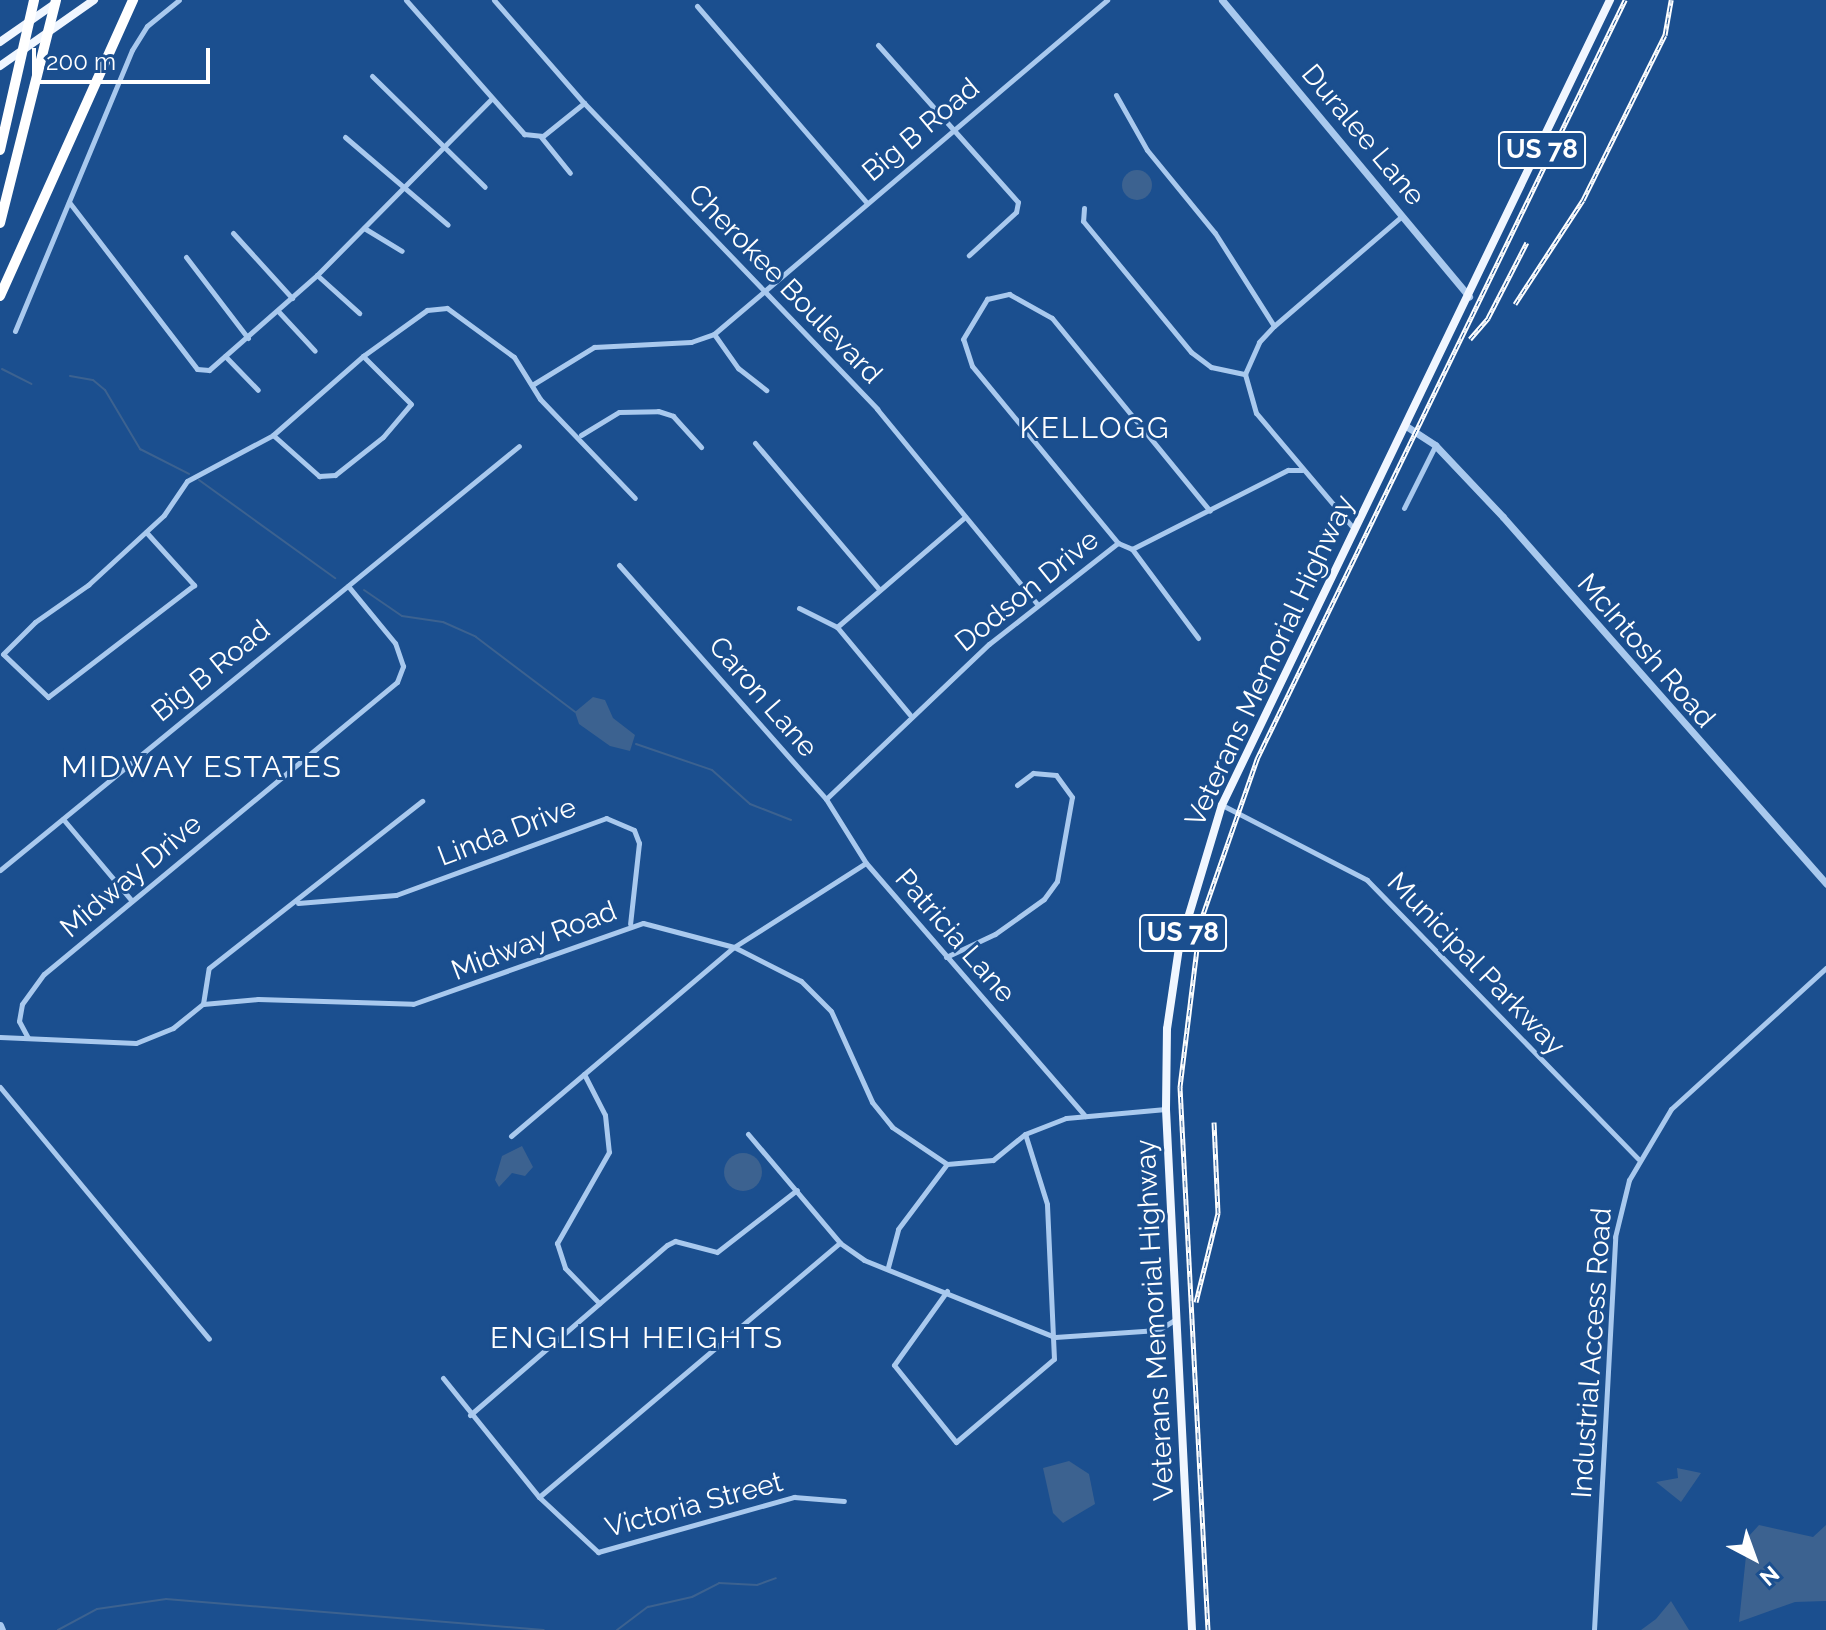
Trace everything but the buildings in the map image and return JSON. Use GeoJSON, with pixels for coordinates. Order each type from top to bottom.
{"type":"FeatureCollection","features":[{"type":"Feature","properties":{"kind":"highway"},"geometry":{"type":"LineString","coordinates":[[0,150],[34,0]]}},
{"type":"Feature","properties":{"kind":"highway"},"geometry":{"type":"LineString","coordinates":[[0,223],[58,0]]}},
{"type":"Feature","properties":{"kind":"highway"},"geometry":{"type":"LineString","coordinates":[[0,296],[132,2]]}},
{"type":"Feature","properties":{"kind":"main road"},"geometry":{"type":"LineString","coordinates":[[0,42],[58,0]]}},
{"type":"Feature","properties":{"kind":"main road","name":"Veterans Memorial Highway"},"geometry":{"type":"LineString","coordinates":[[1192,1630],[1166,1109],[1167,1029],[1179,948],[1222,805],[1470,298],[1610,0]]}},
{"type":"Feature","properties":{"kind":"main road"},"geometry":{"type":"LineString","coordinates":[[0,66],[90,3]]}},
{"type":"Feature","properties":{"kind":"street"},"geometry":{"type":"LineString","coordinates":[[15,331],[132,50],[147,26],[179,0]]}},
{"type":"Feature","properties":{"kind":"street"},"geometry":{"type":"LineString","coordinates":[[406,0],[524,134],[541,137],[570,173]]}},
{"type":"Feature","properties":{"kind":"street","name":"Cherokee Boulevard"},"geometry":{"type":"LineString","coordinates":[[494,0],[584,103],[877,409],[1037,604]]}},
{"type":"Feature","properties":{"kind":"street","name":"Big B Road"},"geometry":{"type":"LineString","coordinates":[[714,334],[1107,0]]}},
{"type":"Feature","properties":{"kind":"street","name":"Duralee Lane"},"geometry":{"type":"LineString","coordinates":[[1222,0],[1470,298]]}},
{"type":"Feature","properties":{"kind":"street"},"geometry":{"type":"LineString","coordinates":[[697,6],[866,202]]}},
{"type":"Feature","properties":{"kind":"street"},"geometry":{"type":"LineString","coordinates":[[878,45],[956,127],[1018,202],[1016,212],[969,255]]}},
{"type":"Feature","properties":{"kind":"street"},"geometry":{"type":"LineString","coordinates":[[372,76],[485,187]]}},
{"type":"Feature","properties":{"kind":"street"},"geometry":{"type":"LineString","coordinates":[[1116,95],[1147,150],[1215,233],[1274,326]]}},
{"type":"Feature","properties":{"kind":"street"},"geometry":{"type":"LineString","coordinates":[[69,202],[197,369],[209,370],[317,275],[442,145],[491,99]]}},
{"type":"Feature","properties":{"kind":"street"},"geometry":{"type":"LineString","coordinates":[[541,137],[584,103]]}},
{"type":"Feature","properties":{"kind":"street"},"geometry":{"type":"LineString","coordinates":[[345,137],[448,225]]}},
{"type":"Feature","properties":{"kind":"street"},"geometry":{"type":"LineString","coordinates":[[1084,208],[1083,221],[1191,352],[1211,367],[1245,374]]}},
{"type":"Feature","properties":{"kind":"street"},"geometry":{"type":"LineString","coordinates":[[1355,530],[1256,413],[1245,374],[1259,342],[1274,326],[1402,216]]}},
{"type":"Feature","properties":{"kind":"street"},"geometry":{"type":"LineString","coordinates":[[364,228],[402,251]]}},
{"type":"Feature","properties":{"kind":"street"},"geometry":{"type":"LineString","coordinates":[[233,233],[292,298]]}},
{"type":"Feature","properties":{"kind":"street"},"geometry":{"type":"LineString","coordinates":[[186,257],[248,338]]}},
{"type":"Feature","properties":{"kind":"street"},"geometry":{"type":"LineString","coordinates":[[317,275],[359,313]]}},
{"type":"Feature","properties":{"kind":"street"},"geometry":{"type":"LineString","coordinates":[[1118,543],[964,350],[975,310],[987,299],[1009,294],[1052,318],[1210,511]]}},
{"type":"Feature","properties":{"kind":"street"},"geometry":{"type":"LineString","coordinates":[[146,532],[194,585],[48,697],[3,654],[146,532],[187,481],[273,435],[363,356],[427,310],[447,308],[514,357],[531,385],[581,435],[605,471],[635,498]]}},
{"type":"Feature","properties":{"kind":"street"},"geometry":{"type":"LineString","coordinates":[[278,311],[315,351]]}},
{"type":"Feature","properties":{"kind":"street"},"geometry":{"type":"LineString","coordinates":[[531,385],[594,347],[691,342],[714,334],[738,368],[766,390]]}},
{"type":"Feature","properties":{"kind":"street"},"geometry":{"type":"LineString","coordinates":[[225,356],[258,390]]}},
{"type":"Feature","properties":{"kind":"street"},"geometry":{"type":"LineString","coordinates":[[273,435],[319,476],[335,475],[383,437],[411,404],[363,356]]}},
{"type":"Feature","properties":{"kind":"street"},"geometry":{"type":"LineString","coordinates":[[581,435],[619,412],[658,411],[673,416],[701,447]]}},
{"type":"Feature","properties":{"kind":"street","name":"McIntosh Road"},"geometry":{"type":"LineString","coordinates":[[1406,426],[1435,445],[1826,884]]}},
{"type":"Feature","properties":{"kind":"street"},"geometry":{"type":"LineString","coordinates":[[755,443],[879,589]]}},
{"type":"Feature","properties":{"kind":"street"},"geometry":{"type":"LineString","coordinates":[[1404,508],[1435,445]]}},
{"type":"Feature","properties":{"kind":"street","name":"Big B Road"},"geometry":{"type":"LineString","coordinates":[[0,870],[519,446]]}},
{"type":"Feature","properties":{"kind":"street","name":"Dodson Drive"},"geometry":{"type":"LineString","coordinates":[[826,799],[910,715],[1037,604],[1118,543],[1132,549],[1288,470],[1302,470]]}},
{"type":"Feature","properties":{"kind":"street"},"geometry":{"type":"LineString","coordinates":[[837,627],[965,517]]}},
{"type":"Feature","properties":{"kind":"street"},"geometry":{"type":"LineString","coordinates":[[1132,549],[1198,638]]}},
{"type":"Feature","properties":{"kind":"street","name":"Caron Lane"},"geometry":{"type":"LineString","coordinates":[[619,565],[826,799],[866,863]]}},
{"type":"Feature","properties":{"kind":"street","name":"Midway Drive"},"geometry":{"type":"LineString","coordinates":[[28,1038],[19,1021],[26,996],[132,901],[397,682],[403,666],[395,643],[348,586]]}},
{"type":"Feature","properties":{"kind":"street"},"geometry":{"type":"LineString","coordinates":[[799,608],[837,627],[910,715]]}},
{"type":"Feature","properties":{"kind":"street"},"geometry":{"type":"LineString","coordinates":[[946,957],[1005,927],[1057,881],[1072,797],[1056,775],[1024,776],[1017,785]]}},
{"type":"Feature","properties":{"kind":"street"},"geometry":{"type":"LineString","coordinates":[[0,1037],[136,1043],[173,1028],[203,1004],[209,968],[298,903],[422,801]]}},
{"type":"Feature","properties":{"kind":"street","name":"Municipal Parkway"},"geometry":{"type":"LineString","coordinates":[[1222,805],[1367,880],[1638,1159]]}},
{"type":"Feature","properties":{"kind":"street","name":"Linda Drive"},"geometry":{"type":"LineString","coordinates":[[298,903],[396,895],[606,818],[634,830],[639,843],[630,924]]}},
{"type":"Feature","properties":{"kind":"street"},"geometry":{"type":"LineString","coordinates":[[63,819],[132,901]]}},
{"type":"Feature","properties":{"kind":"street","name":"Patricia Lane"},"geometry":{"type":"LineString","coordinates":[[511,1136],[734,947],[866,863],[1086,1116]]}},
{"type":"Feature","properties":{"kind":"street","name":"Midway Road"},"geometry":{"type":"LineString","coordinates":[[203,1004],[258,999],[413,1004],[449,996],[630,924],[673,928],[734,947],[818,995],[842,1030],[872,1102],[892,1127],[947,1164]]}},
{"type":"Feature","properties":{"kind":"street","name":"Industrial Access Road"},"geometry":{"type":"LineString","coordinates":[[1594,1630],[1615,1237],[1638,1159],[1671,1109],[1826,968]]}},
{"type":"Feature","properties":{"kind":"street"},"geometry":{"type":"LineString","coordinates":[[584,1074],[611,1133],[609,1152],[557,1243],[565,1268],[599,1303]]}},
{"type":"Feature","properties":{"kind":"street"},"geometry":{"type":"LineString","coordinates":[[0,1087],[209,1339]]}},
{"type":"Feature","properties":{"kind":"street"},"geometry":{"type":"LineString","coordinates":[[888,1267],[898,1229],[947,1164],[993,1160],[1025,1134],[1086,1116],[1166,1109]]}},
{"type":"Feature","properties":{"kind":"street"},"geometry":{"type":"LineString","coordinates":[[748,1134],[840,1243],[888,1267],[1055,1337],[1158,1330],[1177,1318]]}},
{"type":"Feature","properties":{"kind":"street"},"geometry":{"type":"LineString","coordinates":[[947,1291],[894,1365],[956,1442],[1047,1371],[1055,1337],[1047,1204],[1025,1134]]}},
{"type":"Feature","properties":{"kind":"street"},"geometry":{"type":"LineString","coordinates":[[470,1415],[667,1245],[675,1241],[717,1252],[797,1190]]}},
{"type":"Feature","properties":{"kind":"street"},"geometry":{"type":"LineString","coordinates":[[539,1497],[840,1243]]}},
{"type":"Feature","properties":{"kind":"street","name":"Victoria Street"},"geometry":{"type":"LineString","coordinates":[[443,1378],[539,1497],[598,1552],[794,1497],[844,1501]]}},
{"type":"Feature","properties":{"kind":"water"},"geometry":{"type":"Polygon","coordinates":[[[1137,170],[1148,174],[1152,185],[1148,196],[1137,200],[1126,196],[1122,185],[1126,174],[1137,170]]]}},
{"type":"Feature","properties":{"kind":"water"},"geometry":{"type":"Polygon","coordinates":[[[593,697],[605,700],[613,718],[635,735],[630,751],[610,746],[579,724],[575,712],[593,697]]]}},
{"type":"Feature","properties":{"kind":"water"},"geometry":{"type":"Polygon","coordinates":[[[522,1146],[533,1167],[525,1176],[512,1173],[499,1187],[495,1180],[502,1156],[522,1146]]]}},
{"type":"Feature","properties":{"kind":"water"},"geometry":{"type":"Polygon","coordinates":[[[743,1153],[756,1159],[762,1172],[756,1185],[743,1191],[730,1185],[724,1172],[730,1159],[743,1153]]]}},
{"type":"Feature","properties":{"kind":"water"},"geometry":{"type":"Polygon","coordinates":[[[1069,1461],[1089,1474],[1095,1504],[1063,1523],[1053,1513],[1043,1468],[1069,1461]]]}},
{"type":"Feature","properties":{"kind":"water"},"geometry":{"type":"Polygon","coordinates":[[[1677,1468],[1701,1473],[1681,1502],[1656,1482],[1678,1478],[1677,1468]]]}},
{"type":"Feature","properties":{"kind":"water"},"geometry":{"type":"Polygon","coordinates":[[[1759,1525],[1813,1537],[1826,1525],[1826,1601],[1795,1602],[1739,1622],[1748,1537],[1759,1525]]]}},
{"type":"Feature","properties":{"kind":"water"},"geometry":{"type":"Polygon","coordinates":[[[1671,1601],[1689,1630],[1641,1630],[1656,1619],[1671,1601]]]}},
{"type":"Feature","properties":{"kind":"waterway"},"geometry":{"type":"LineString","coordinates":[[2,369],[31,384]]}},
{"type":"Feature","properties":{"kind":"waterway"},"geometry":{"type":"LineString","coordinates":[[70,376],[93,380],[105,390],[140,449],[189,474]]}},
{"type":"Feature","properties":{"kind":"waterway"},"geometry":{"type":"LineString","coordinates":[[199,480],[335,578]]}},
{"type":"Feature","properties":{"kind":"waterway"},"geometry":{"type":"LineString","coordinates":[[364,590],[402,616],[443,622],[476,637],[575,712]]}},
{"type":"Feature","properties":{"kind":"waterway"},"geometry":{"type":"LineString","coordinates":[[636,744],[712,770],[750,804],[791,820]]}},
{"type":"Feature","properties":{"kind":"waterway"},"geometry":{"type":"LineString","coordinates":[[617,1630],[648,1607],[692,1597],[719,1583],[757,1585],[776,1578]]}},
{"type":"Feature","properties":{"kind":"waterway"},"geometry":{"type":"LineString","coordinates":[[58,1630],[97,1609],[166,1599],[544,1630]]}},
{"type":"Feature","properties":{"kind":"railway"},"geometry":{"type":"LineString","coordinates":[[1208,1630],[1180,1087],[1200,923],[1257,759],[1625,0]]}},
{"type":"Feature","properties":{"kind":"railway"},"geometry":{"type":"LineString","coordinates":[[1515,304],[1583,200],[1665,35],[1671,0]]}},
{"type":"Feature","properties":{"kind":"railway"},"geometry":{"type":"LineString","coordinates":[[1470,339],[1488,318],[1527,242]]}},
{"type":"Feature","properties":{"kind":"railway"},"geometry":{"type":"LineString","coordinates":[[1196,1302],[1218,1213],[1214,1122]]}},
{"type":"Feature","properties":{"kind":"district","name":"KELLOGG"},"geometry":{"type":"Point","coordinates":[1095,428]}},
{"type":"Feature","properties":{"kind":"district","name":"MIDWAY ESTATES"},"geometry":{"type":"Point","coordinates":[202,767]}},
{"type":"Feature","properties":{"kind":"district","name":"ENGLISH HEIGHTS"},"geometry":{"type":"Point","coordinates":[637,1338]}}]}
